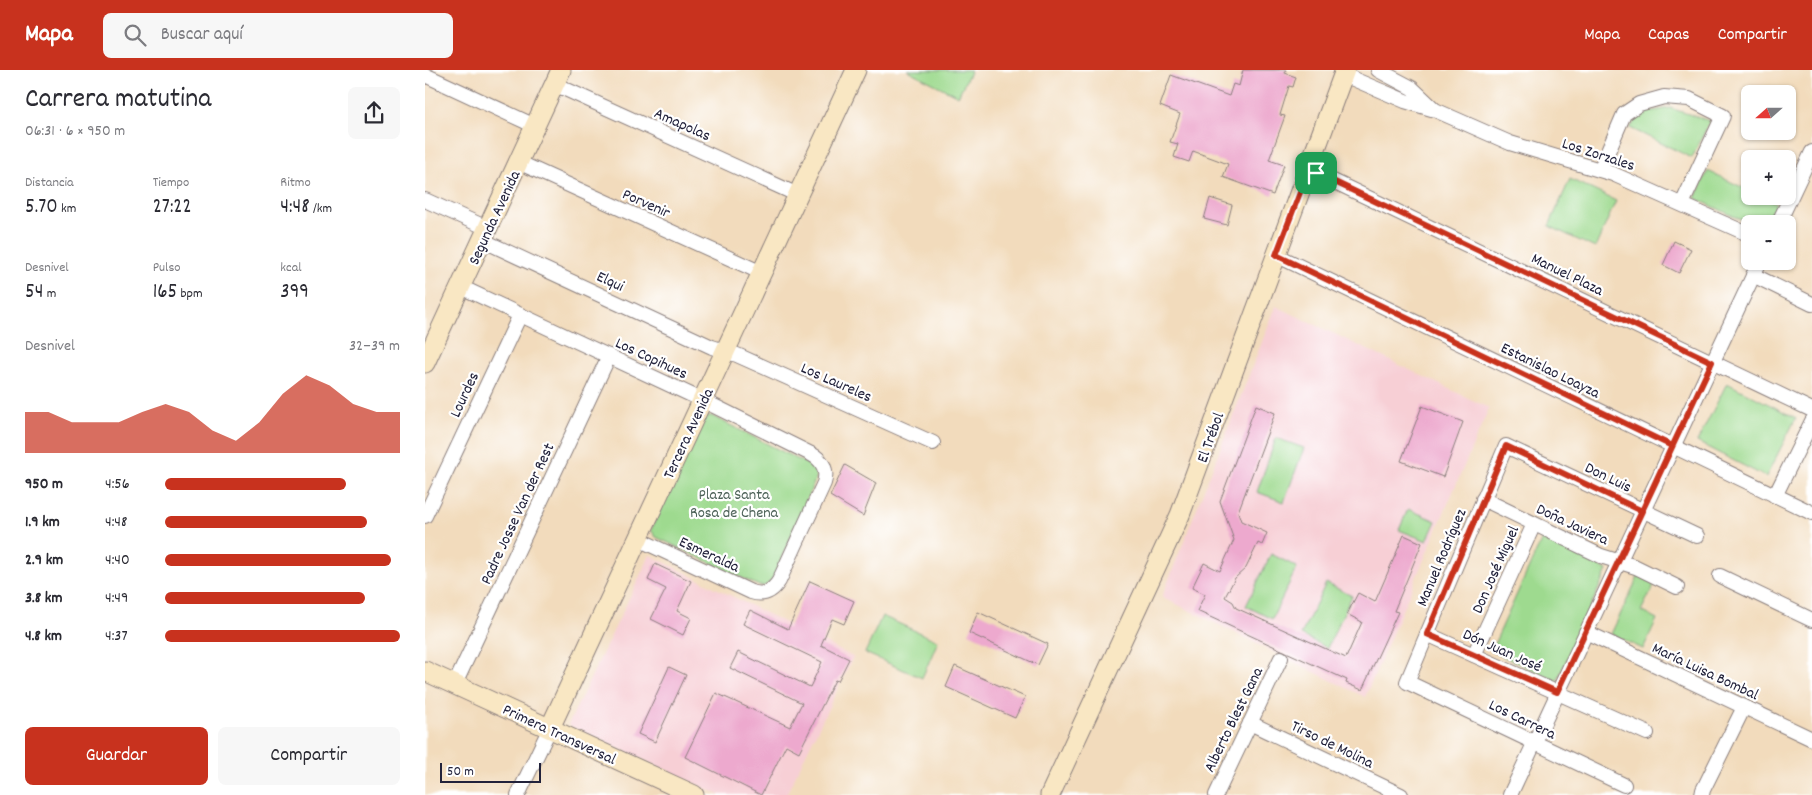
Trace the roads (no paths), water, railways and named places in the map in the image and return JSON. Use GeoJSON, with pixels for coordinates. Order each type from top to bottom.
{"type":"FeatureCollection","features":[{"type":"Feature","properties":{"kind":"street","name":"Tercera Avenida"},"geometry":{"type":"LineString","coordinates":[[518,795],[856,70]]}},
{"type":"Feature","properties":{"kind":"street","name":"Los Zorzales"},"geometry":{"type":"LineString","coordinates":[[1378,70],[1412,88],[1435,110]]}},
{"type":"Feature","properties":{"kind":"street","name":"Los Zorzales"},"geometry":{"type":"LineString","coordinates":[[1344,72],[1405,101],[1435,110],[1510,143],[1601,170],[1640,185],[1741,231]]}},
{"type":"Feature","properties":{"kind":"street","name":"El Trébol"},"geometry":{"type":"LineString","coordinates":[[1050,795],[1180,515],[1344,72]]}},
{"type":"Feature","properties":{"kind":"street"},"geometry":{"type":"LineString","coordinates":[[425,76],[535,126]]}},
{"type":"Feature","properties":{"kind":"street","name":"Amapolas"},"geometry":{"type":"LineString","coordinates":[[558,77],[798,195]]}},
{"type":"Feature","properties":{"kind":"street","name":"Segunda Avenida"},"geometry":{"type":"LineString","coordinates":[[425,363],[558,77]]}},
{"type":"Feature","properties":{"kind":"street"},"geometry":{"type":"LineString","coordinates":[[1601,170],[1624,114],[1639,104],[1664,96],[1689,99],[1723,116],[1682,204]]}},
{"type":"Feature","properties":{"kind":"street"},"geometry":{"type":"LineString","coordinates":[[1782,215],[1812,152]]}},
{"type":"Feature","properties":{"kind":"street","name":"Porvenir"},"geometry":{"type":"LineString","coordinates":[[518,162],[761,273]]}},
{"type":"Feature","properties":{"kind":"street","name":"Manuel Plaza"},"geometry":{"type":"LineString","coordinates":[[1309,169],[1812,410]]}},
{"type":"Feature","properties":{"kind":"street","name":"Elqui"},"geometry":{"type":"LineString","coordinates":[[425,200],[485,234],[703,343],[725,351]]}},
{"type":"Feature","properties":{"kind":"street","name":"Estanislao Loayza"},"geometry":{"type":"LineString","coordinates":[[1276,255],[1812,513]]}},
{"type":"Feature","properties":{"kind":"street"},"geometry":{"type":"LineString","coordinates":[[1509,795],[1756,270]]}},
{"type":"Feature","properties":{"kind":"street"},"geometry":{"type":"LineString","coordinates":[[1753,275],[1812,304]]}},
{"type":"Feature","properties":{"kind":"street","name":"Los Copihues"},"geometry":{"type":"LineString","coordinates":[[461,287],[702,400],[811,454],[821,461],[824,466],[824,483],[779,582],[772,590],[767,592]]}},
{"type":"Feature","properties":{"kind":"street","name":"Lourdes"},"geometry":{"type":"LineString","coordinates":[[425,516],[520,315]]}},
{"type":"Feature","properties":{"kind":"street","name":"Los Laureles"},"geometry":{"type":"LineString","coordinates":[[725,351],[933,443]]}},
{"type":"Feature","properties":{"kind":"street","name":"Padre Josse Van der Rest"},"geometry":{"type":"LineString","coordinates":[[455,684],[609,356]]}},
{"type":"Feature","properties":{"kind":"street"},"geometry":{"type":"LineString","coordinates":[[1775,496],[1812,420]]}},
{"type":"Feature","properties":{"kind":"street","name":"Manuel Rodríguez"},"geometry":{"type":"LineString","coordinates":[[1407,682],[1506,446]]}},
{"type":"Feature","properties":{"kind":"street","name":"Don Luis"},"geometry":{"type":"LineString","coordinates":[[1506,446],[1697,536]]}},
{"type":"Feature","properties":{"kind":"street","name":"Doña Javiera"},"geometry":{"type":"LineString","coordinates":[[1483,499],[1601,556],[1636,567],[1677,587]]}},
{"type":"Feature","properties":{"kind":"street","name":"Don José Miguel"},"geometry":{"type":"LineString","coordinates":[[1474,655],[1534,524]]}},
{"type":"Feature","properties":{"kind":"street","name":"Esmeralda"},"geometry":{"type":"LineString","coordinates":[[638,539],[751,592],[757,594],[767,592]]}},
{"type":"Feature","properties":{"kind":"street"},"geometry":{"type":"LineString","coordinates":[[1720,576],[1812,620]]}},
{"type":"Feature","properties":{"kind":"street","name":"María Luisa Bombal"},"geometry":{"type":"LineString","coordinates":[[1586,632],[1812,740]]}},
{"type":"Feature","properties":{"kind":"street","name":"Dón Juan José"},"geometry":{"type":"LineString","coordinates":[[1427,634],[1647,733]]}},
{"type":"Feature","properties":{"kind":"street","name":"Alberto Blest Gana"},"geometry":{"type":"LineString","coordinates":[[1215,795],[1281,658]]}},
{"type":"Feature","properties":{"kind":"street","name":"Primera Transversal"},"geometry":{"type":"LineString","coordinates":[[425,671],[694,795]]}},
{"type":"Feature","properties":{"kind":"street","name":"Los Carrera"},"geometry":{"type":"LineString","coordinates":[[1407,682],[1624,785]]}},
{"type":"Feature","properties":{"kind":"street"},"geometry":{"type":"LineString","coordinates":[[1703,795],[1703,790],[1744,707]]}},
{"type":"Feature","properties":{"kind":"street","name":"Tirso de Molina"},"geometry":{"type":"LineString","coordinates":[[1250,723],[1401,795]]}},
{"type":"Feature","properties":{"kind":"park label","name":"Plaza Santa Rosa de Chena"},"geometry":{"type":"Point","coordinates":[734,502]}}]}
